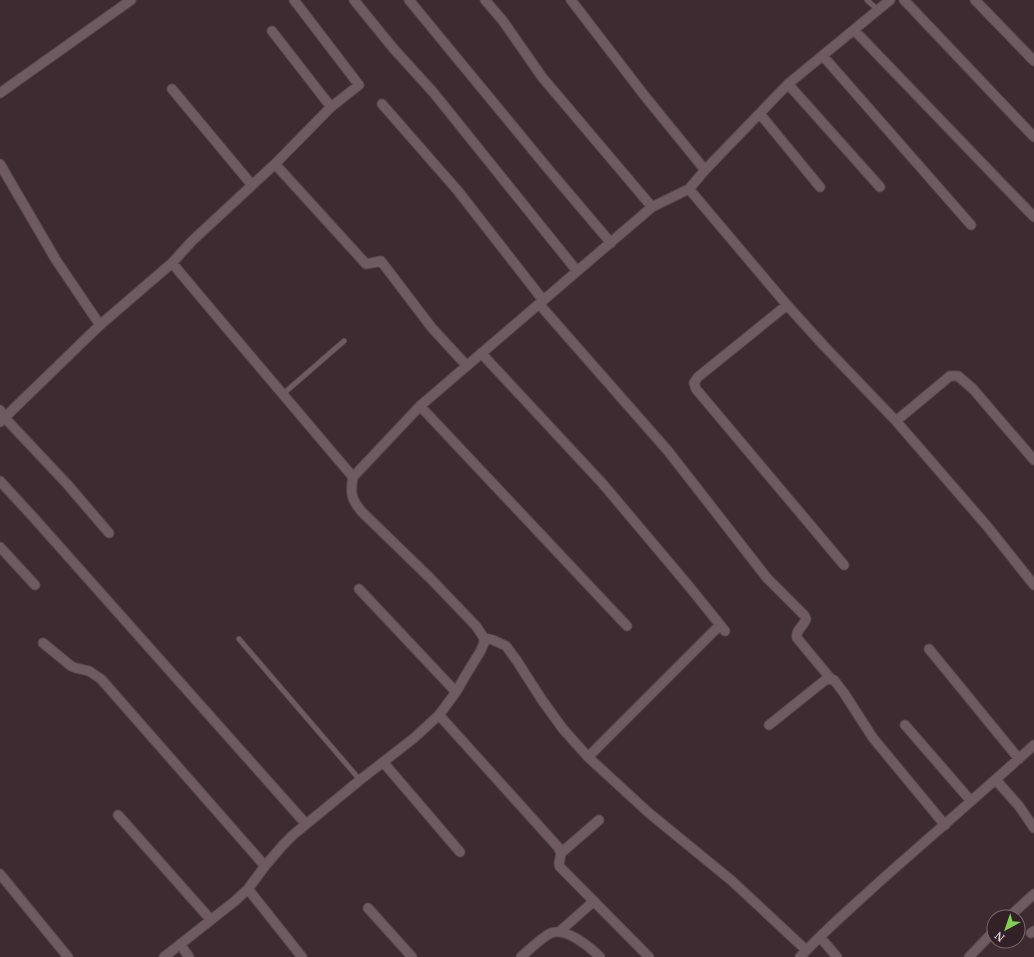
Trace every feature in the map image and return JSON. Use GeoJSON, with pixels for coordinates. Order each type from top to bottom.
{"type":"FeatureCollection","features":[{"type":"Feature","properties":{"kind":"street"},"geometry":{"type":"LineString","coordinates":[[0,93],[131,0]]}},
{"type":"Feature","properties":{"kind":"street"},"geometry":{"type":"LineString","coordinates":[[109,533],[67,484],[1,416],[100,325],[172,263],[192,241],[275,164],[331,107],[359,85],[294,0]]}},
{"type":"Feature","properties":{"kind":"street"},"geometry":{"type":"LineString","coordinates":[[354,0],[392,48],[433,92],[577,271]]}},
{"type":"Feature","properties":{"kind":"street"},"geometry":{"type":"LineString","coordinates":[[409,0],[611,243]]}},
{"type":"Feature","properties":{"kind":"street"},"geometry":{"type":"LineString","coordinates":[[484,0],[503,21],[542,77],[652,207]]}},
{"type":"Feature","properties":{"kind":"street"},"geometry":{"type":"LineString","coordinates":[[571,0],[644,95],[705,170]]}},
{"type":"Feature","properties":{"kind":"street"},"geometry":{"type":"LineString","coordinates":[[164,957],[248,889],[283,845],[306,824],[414,738],[439,716],[456,692],[483,647],[484,638],[476,626],[446,594],[355,504],[351,487],[353,476],[420,406],[577,271],[652,207],[689,189],[705,170],[788,84],[890,0]]}},
{"type":"Feature","properties":{"kind":"street"},"geometry":{"type":"LineString","coordinates":[[904,0],[1034,137]]}},
{"type":"Feature","properties":{"kind":"street"},"geometry":{"type":"LineString","coordinates":[[975,0],[1034,61]]}},
{"type":"Feature","properties":{"kind":"street"},"geometry":{"type":"LineString","coordinates":[[854,30],[1034,217]]}},
{"type":"Feature","properties":{"kind":"street"},"geometry":{"type":"LineString","coordinates":[[272,31],[331,107]]}},
{"type":"Feature","properties":{"kind":"street"},"geometry":{"type":"LineString","coordinates":[[823,56],[971,225]]}},
{"type":"Feature","properties":{"kind":"street"},"geometry":{"type":"LineString","coordinates":[[788,84],[880,188]]}},
{"type":"Feature","properties":{"kind":"street"},"geometry":{"type":"LineString","coordinates":[[172,88],[252,186]]}},
{"type":"Feature","properties":{"kind":"street"},"geometry":{"type":"LineString","coordinates":[[382,104],[458,191],[541,302],[668,451],[767,578],[804,615],[806,619],[796,634],[797,638],[844,693],[873,738],[945,825]]}},
{"type":"Feature","properties":{"kind":"street"},"geometry":{"type":"LineString","coordinates":[[760,114],[820,187]]}},
{"type":"Feature","properties":{"kind":"street"},"geometry":{"type":"LineString","coordinates":[[0,164],[56,260],[100,325]]}},
{"type":"Feature","properties":{"kind":"street"},"geometry":{"type":"LineString","coordinates":[[275,164],[366,264],[381,261],[432,328],[467,366]]}},
{"type":"Feature","properties":{"kind":"street"},"geometry":{"type":"LineString","coordinates":[[689,189],[787,305],[896,421],[987,526],[1034,585]]}},
{"type":"Feature","properties":{"kind":"street"},"geometry":{"type":"LineString","coordinates":[[172,263],[306,423],[353,476]]}},
{"type":"Feature","properties":{"kind":"street"},"geometry":{"type":"LineString","coordinates":[[787,305],[698,378],[694,383],[696,389],[844,565]]}},
{"type":"Feature","properties":{"kind":"street"},"geometry":{"type":"LineString","coordinates":[[481,354],[602,483],[723,628],[588,757]]}},
{"type":"Feature","properties":{"kind":"street"},"geometry":{"type":"LineString","coordinates":[[896,421],[950,376],[958,376],[973,389],[1034,460]]}},
{"type":"Feature","properties":{"kind":"street"},"geometry":{"type":"LineString","coordinates":[[420,406],[628,626]]}},
{"type":"Feature","properties":{"kind":"street"},"geometry":{"type":"LineString","coordinates":[[0,481],[306,824]]}},
{"type":"Feature","properties":{"kind":"street"},"geometry":{"type":"LineString","coordinates":[[0,547],[35,585]]}},
{"type":"Feature","properties":{"kind":"street"},"geometry":{"type":"LineString","coordinates":[[359,589],[456,692]]}},
{"type":"Feature","properties":{"kind":"street"},"geometry":{"type":"LineString","coordinates":[[484,638],[506,646],[546,706],[588,757],[649,813],[732,881],[803,954],[854,905],[1034,745]]}},
{"type":"Feature","properties":{"kind":"street"},"geometry":{"type":"LineString","coordinates":[[43,643],[71,666],[89,671],[101,679],[265,866]]}},
{"type":"Feature","properties":{"kind":"street"},"geometry":{"type":"LineString","coordinates":[[929,649],[1020,759]]}},
{"type":"Feature","properties":{"kind":"street"},"geometry":{"type":"LineString","coordinates":[[769,725],[828,679],[831,679]]}},
{"type":"Feature","properties":{"kind":"street"},"geometry":{"type":"LineString","coordinates":[[439,716],[558,847],[561,853],[559,864],[560,867],[649,957]]}},
{"type":"Feature","properties":{"kind":"street"},"geometry":{"type":"LineString","coordinates":[[905,725],[971,801]]}},
{"type":"Feature","properties":{"kind":"street"},"geometry":{"type":"LineString","coordinates":[[383,762],[460,852]]}},
{"type":"Feature","properties":{"kind":"street"},"geometry":{"type":"LineString","coordinates":[[996,780],[1034,828]]}},
{"type":"Feature","properties":{"kind":"street"},"geometry":{"type":"LineString","coordinates":[[118,815],[211,920]]}},
{"type":"Feature","properties":{"kind":"street"},"geometry":{"type":"LineString","coordinates":[[561,853],[599,820]]}},
{"type":"Feature","properties":{"kind":"street"},"geometry":{"type":"LineString","coordinates":[[0,874],[68,957]]}},
{"type":"Feature","properties":{"kind":"street"},"geometry":{"type":"LineString","coordinates":[[248,889],[302,957]]}},
{"type":"Feature","properties":{"kind":"street"},"geometry":{"type":"LineString","coordinates":[[1018,909],[1034,894]]}},
{"type":"Feature","properties":{"kind":"street"},"geometry":{"type":"LineString","coordinates":[[558,932],[594,901]]}},
{"type":"Feature","properties":{"kind":"street"},"geometry":{"type":"LineString","coordinates":[[368,908],[412,957]]}},
{"type":"Feature","properties":{"kind":"street"},"geometry":{"type":"LineString","coordinates":[[522,957],[551,933],[558,932],[568,934],[576,938],[600,957]]}},
{"type":"Feature","properties":{"kind":"street"},"geometry":{"type":"LineString","coordinates":[[820,937],[837,957]]}},
{"type":"Feature","properties":{"kind":"street"},"geometry":{"type":"LineString","coordinates":[[969,957],[986,939]]}},
{"type":"Feature","properties":{"kind":"street"},"geometry":{"type":"LineString","coordinates":[[180,944],[189,957]]}},
{"type":"Feature","properties":{"kind":"lane"},"geometry":{"type":"LineString","coordinates":[[867,0],[878,10]]}},
{"type":"Feature","properties":{"kind":"lane"},"geometry":{"type":"LineString","coordinates":[[283,394],[344,341]]}},
{"type":"Feature","properties":{"kind":"lane"},"geometry":{"type":"LineString","coordinates":[[238,639],[360,780]]}}]}
